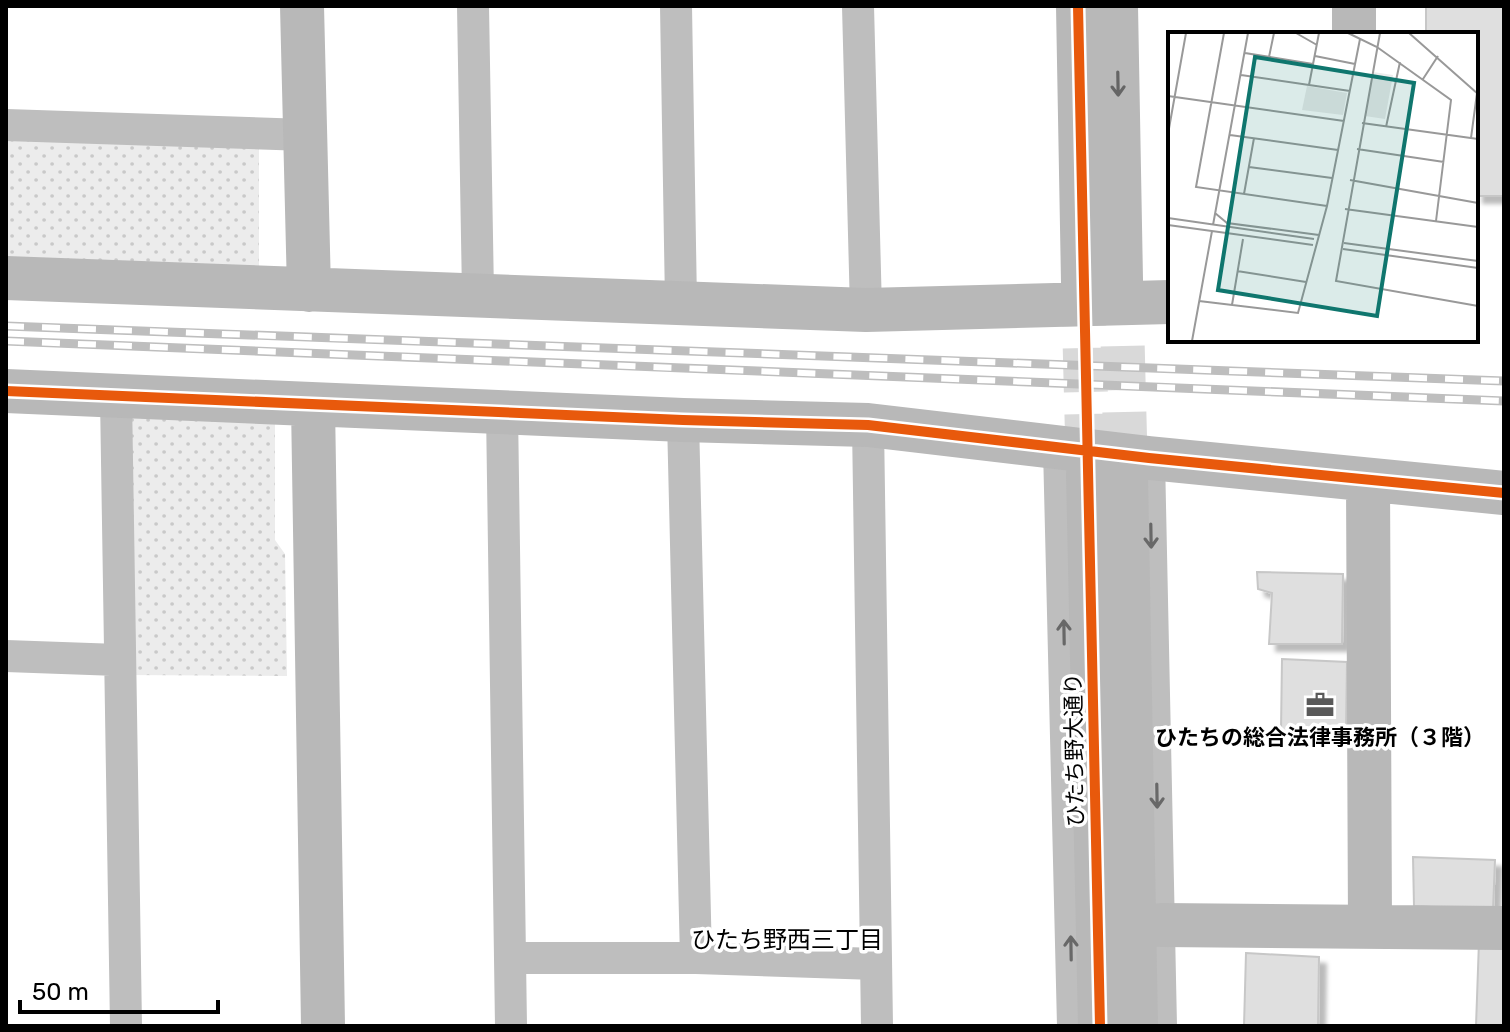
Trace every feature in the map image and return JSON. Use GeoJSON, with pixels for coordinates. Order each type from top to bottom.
{"type":"FeatureCollection","features":[{"type":"Feature","properties":{"kind":"street"},"geometry":{"type":"LineString","coordinates":[[302,6],[309,290]]}},
{"type":"Feature","properties":{"kind":"street"},"geometry":{"type":"LineString","coordinates":[[473,6],[478,294]]}},
{"type":"Feature","properties":{"kind":"street"},"geometry":{"type":"LineString","coordinates":[[676,6],[681,303]]}},
{"type":"Feature","properties":{"kind":"street"},"geometry":{"type":"LineString","coordinates":[[858,6],[866,310]]}},
{"type":"Feature","properties":{"kind":"street"},"geometry":{"type":"LineString","coordinates":[[1078,6],[1102,281],[1116,6]]}},
{"type":"Feature","properties":{"kind":"street"},"geometry":{"type":"LineString","coordinates":[[1354,6],[1354,32]]}},
{"type":"Feature","properties":{"kind":"street"},"geometry":{"type":"LineString","coordinates":[[6,125],[306,135]]}},
{"type":"Feature","properties":{"kind":"street"},"geometry":{"type":"LineString","coordinates":[[6,278],[866,310],[1168,302]]}},
{"type":"Feature","properties":{"kind":"street"},"geometry":{"type":"LineString","coordinates":[[6,391],[868,425],[1105,464],[1504,493]]}},
{"type":"Feature","properties":{"kind":"street"},"geometry":{"type":"LineString","coordinates":[[116,397],[126,1026]]}},
{"type":"Feature","properties":{"kind":"street"},"geometry":{"type":"LineString","coordinates":[[313,405],[323,1026]]}},
{"type":"Feature","properties":{"kind":"street"},"geometry":{"type":"LineString","coordinates":[[502,411],[511,1026]]}},
{"type":"Feature","properties":{"kind":"street"},"geometry":{"type":"LineString","coordinates":[[683,420],[696,958]]}},
{"type":"Feature","properties":{"kind":"street"},"geometry":{"type":"LineString","coordinates":[[868,425],[877,1026]]}},
{"type":"Feature","properties":{"kind":"street"},"geometry":{"type":"LineString","coordinates":[[1105,464],[1161,925],[1161,1026]]}},
{"type":"Feature","properties":{"kind":"street"},"geometry":{"type":"LineString","coordinates":[[1073,1026],[1105,464]]}},
{"type":"Feature","properties":{"kind":"street"},"geometry":{"type":"LineString","coordinates":[[1105,464],[1136,1026]]}},
{"type":"Feature","properties":{"kind":"street","name":"ひたち野大通り"},"geometry":{"type":"LineString","coordinates":[[1100,1026],[1105,464]]}},
{"type":"Feature","properties":{"kind":"street"},"geometry":{"type":"LineString","coordinates":[[1368,481],[1370,926]]}},
{"type":"Feature","properties":{"kind":"street"},"geometry":{"type":"LineString","coordinates":[[6,656],[118,660]]}},
{"type":"Feature","properties":{"kind":"street"},"geometry":{"type":"LineString","coordinates":[[1161,925],[1504,928]]}},
{"type":"Feature","properties":{"kind":"street"},"geometry":{"type":"LineString","coordinates":[[511,958],[696,958],[876,964]]}},
{"type":"Feature","properties":{"kind":"shaded area"},"geometry":{"type":"Polygon","coordinates":[[[6,140],[259,147],[259,278],[6,269],[6,140]]]}},
{"type":"Feature","properties":{"kind":"shaded area"},"geometry":{"type":"Polygon","coordinates":[[[130,413],[275,415],[275,540],[285,554],[287,676],[126,675],[130,413]]]}},
{"type":"Feature","properties":{"kind":"building"},"geometry":{"type":"Polygon","coordinates":[[[1426,6],[1504,6],[1504,196],[1478,196],[1478,32],[1426,32],[1426,6]]]}},
{"type":"Feature","properties":{"kind":"building"},"geometry":{"type":"Polygon","coordinates":[[[1257,572],[1343,574],[1342,644],[1269,644],[1272,593],[1258,589],[1257,572]]]}},
{"type":"Feature","properties":{"kind":"building"},"geometry":{"type":"Polygon","coordinates":[[[1282,659],[1347,662],[1346,733],[1281,730],[1282,659]]]}},
{"type":"Feature","properties":{"kind":"building"},"geometry":{"type":"Polygon","coordinates":[[[1413,857],[1495,860],[1493,910],[1414,906],[1413,857]]]}},
{"type":"Feature","properties":{"kind":"building"},"geometry":{"type":"Polygon","coordinates":[[[1479,941],[1504,941],[1504,1026],[1476,1026],[1479,941]]]}},
{"type":"Feature","properties":{"kind":"building"},"geometry":{"type":"Polygon","coordinates":[[[1246,953],[1319,957],[1318,1026],[1244,1026],[1246,953]]]}},
{"type":"Feature","properties":{"kind":"tunnel"},"geometry":{"type":"LineString","coordinates":[[1121,280],[1126,476]]}},
{"type":"Feature","properties":{"kind":"tunnel"},"geometry":{"type":"LineString","coordinates":[[1083,282],[1088,474]]}},
{"type":"Feature","properties":{"kind":"railway"},"geometry":{"type":"LineString","coordinates":[[6,326],[1504,381]]}},
{"type":"Feature","properties":{"kind":"railway"},"geometry":{"type":"LineString","coordinates":[[6,341],[1504,401]]}},
{"type":"Feature","properties":{"kind":"cycle path"},"geometry":{"type":"LineString","coordinates":[[1078,6],[1100,1026]]}},
{"type":"Feature","properties":{"kind":"cycle path"},"geometry":{"type":"LineString","coordinates":[[6,391],[868,425],[1149,458],[1504,493]]}},
{"type":"Feature","properties":{"kind":"place","name":"ひたちの総合法律事務所（３階）"},"geometry":{"type":"Point","coordinates":[1320,705]}},
{"type":"Feature","properties":{"kind":"district","name":"ひたち野西三丁目"},"geometry":{"type":"Point","coordinates":[787,940]}}]}
